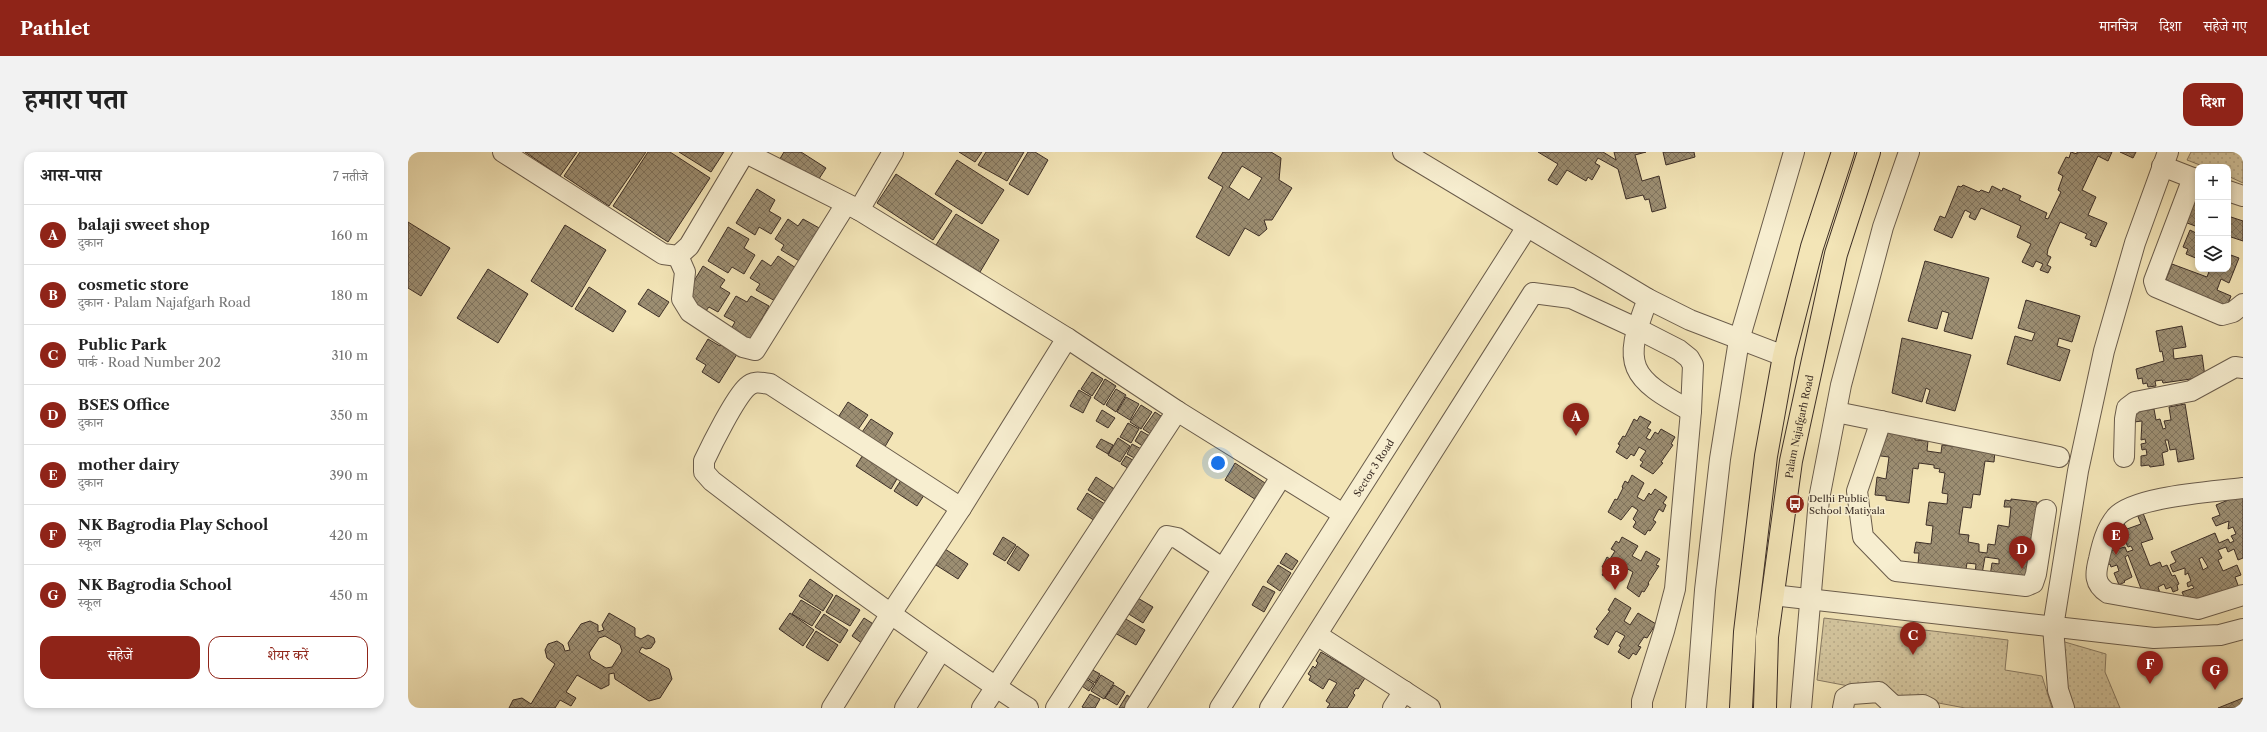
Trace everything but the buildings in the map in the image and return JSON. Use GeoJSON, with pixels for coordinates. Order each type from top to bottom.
{"type":"FeatureCollection","features":[{"type":"Feature","properties":{"kind":"main road"},"geometry":{"type":"LineString","coordinates":[[1741,708],[1745,632],[1766,456],[1784,356],[1812,247],[1843,152]]}},
{"type":"Feature","properties":{"kind":"main road","name":"Palam Najafgarh Road"},"geometry":{"type":"LineString","coordinates":[[1765,708],[1767,637],[1791,461],[1836,254],[1869,152]]}},
{"type":"Feature","properties":{"kind":"street"},"geometry":{"type":"LineString","coordinates":[[503,152],[663,254],[678,256],[689,246],[744,152],[852,207],[1067,338],[1176,411],[1343,514]]}},
{"type":"Feature","properties":{"kind":"street"},"geometry":{"type":"LineString","coordinates":[[678,256],[685,272],[682,299],[690,312],[743,347],[755,350],[852,207],[893,152]]}},
{"type":"Feature","properties":{"kind":"street"},"geometry":{"type":"LineString","coordinates":[[1403,152],[1648,299],[1739,340],[1784,356]]}},
{"type":"Feature","properties":{"kind":"street"},"geometry":{"type":"LineString","coordinates":[[1696,708],[1705,590],[1720,459],[1739,340],[1794,152]]}},
{"type":"Feature","properties":{"kind":"street"},"geometry":{"type":"LineString","coordinates":[[1801,708],[1819,499],[1836,412],[1883,227],[1909,152]]}},
{"type":"Feature","properties":{"kind":"street"},"geometry":{"type":"LineString","coordinates":[[2064,708],[2058,690],[2053,627],[2078,471],[2104,351],[2135,243],[2165,159],[2195,179],[2154,281],[2156,287],[2222,315],[2233,312],[2243,304]]}},
{"type":"Feature","properties":{"kind":"street"},"geometry":{"type":"LineString","coordinates":[[2231,192],[2243,196]]}},
{"type":"Feature","properties":{"kind":"street","name":"Sector 3 Road"},"geometry":{"type":"LineString","coordinates":[[1220,708],[1527,227]]}},
{"type":"Feature","properties":{"kind":"street"},"geometry":{"type":"LineString","coordinates":[[1270,708],[1533,293],[1571,298],[1679,350],[1689,358],[1693,365],[1694,376],[1675,589],[1664,631],[1640,706]]}},
{"type":"Feature","properties":{"kind":"street"},"geometry":{"type":"LineString","coordinates":[[1648,299],[1636,328],[1633,358],[1638,372],[1649,385],[1664,396],[1691,411]]}},
{"type":"Feature","properties":{"kind":"street"},"geometry":{"type":"LineString","coordinates":[[832,708],[890,615],[961,508],[1067,338]]}},
{"type":"Feature","properties":{"kind":"street"},"geometry":{"type":"LineString","coordinates":[[2124,457],[2125,419],[2127,408],[2135,402],[2191,391],[2235,367],[2243,368]]}},
{"type":"Feature","properties":{"kind":"street"},"geometry":{"type":"LineString","coordinates":[[961,508],[770,384],[757,382],[747,386],[704,461],[704,472],[718,486],[890,615],[1028,708]]}},
{"type":"Feature","properties":{"kind":"street"},"geometry":{"type":"LineString","coordinates":[[982,708],[1176,411]]}},
{"type":"Feature","properties":{"kind":"street"},"geometry":{"type":"LineString","coordinates":[[1836,412],[2059,457]]}},
{"type":"Feature","properties":{"kind":"street"},"geometry":{"type":"LineString","coordinates":[[1881,421],[1857,491],[1863,537],[1896,571],[2026,586],[2032,583],[2036,574],[2046,510]]}},
{"type":"Feature","properties":{"kind":"street"},"geometry":{"type":"LineString","coordinates":[[1135,708],[1222,568],[1281,477]]}},
{"type":"Feature","properties":{"kind":"street"},"geometry":{"type":"LineString","coordinates":[[2243,488],[2176,497],[2128,508],[2116,517],[2104,538],[2095,575],[2099,588],[2108,593],[2198,609],[2243,595]]}},
{"type":"Feature","properties":{"kind":"street"},"geometry":{"type":"LineString","coordinates":[[1056,708],[1167,536],[1177,538],[1222,568]]}},
{"type":"Feature","properties":{"kind":"street"},"geometry":{"type":"LineString","coordinates":[[1773,595],[2154,638],[2220,635],[2243,630]]}},
{"type":"Feature","properties":{"kind":"street"},"geometry":{"type":"LineString","coordinates":[[1316,635],[1430,708]]}},
{"type":"Feature","properties":{"kind":"street"},"geometry":{"type":"LineString","coordinates":[[905,708],[941,650]]}},
{"type":"Feature","properties":{"kind":"street"},"geometry":{"type":"LineString","coordinates":[[1393,708],[1404,691]]}},
{"type":"Feature","properties":{"kind":"street"},"geometry":{"type":"LineString","coordinates":[[1844,708],[1845,698],[1852,694],[1879,692],[1894,706],[1923,706],[1929,708]]}},
{"type":"Feature","properties":{"kind":"shaded area"},"geometry":{"type":"Polygon","coordinates":[[[2191,152],[2243,152],[2243,183],[2231,177],[2231,164],[2197,164],[2187,160],[2191,152]]]}},
{"type":"Feature","properties":{"kind":"shaded area"},"geometry":{"type":"Polygon","coordinates":[[[1824,618],[2008,640],[2005,670],[2042,676],[2052,708],[1965,708],[1817,680],[1824,618]]]}},
{"type":"Feature","properties":{"kind":"shaded area"},"geometry":{"type":"Polygon","coordinates":[[[2058,640],[2106,654],[2105,672],[2120,708],[2071,708],[2058,640]]]}},
{"type":"Feature","properties":{"kind":"place","name":"balaji sweet shop"},"geometry":{"type":"Point","coordinates":[1576,436]}},
{"type":"Feature","properties":{"kind":"place","name":"Delhi Public School Matiyala"},"geometry":{"type":"Point","coordinates":[1795,504]}},
{"type":"Feature","properties":{"kind":"place","name":"mother dairy"},"geometry":{"type":"Point","coordinates":[2116,555]}},
{"type":"Feature","properties":{"kind":"place","name":"BSES Office"},"geometry":{"type":"Point","coordinates":[2022,569]}},
{"type":"Feature","properties":{"kind":"place","name":"cosmetic store"},"geometry":{"type":"Point","coordinates":[1615,590]}},
{"type":"Feature","properties":{"kind":"place","name":"Public Park"},"geometry":{"type":"Point","coordinates":[1913,655]}},
{"type":"Feature","properties":{"kind":"place","name":"NK Bagrodia Play School"},"geometry":{"type":"Point","coordinates":[2150,684]}},
{"type":"Feature","properties":{"kind":"place","name":"NK Bagrodia School"},"geometry":{"type":"Point","coordinates":[2215,690]}}]}
